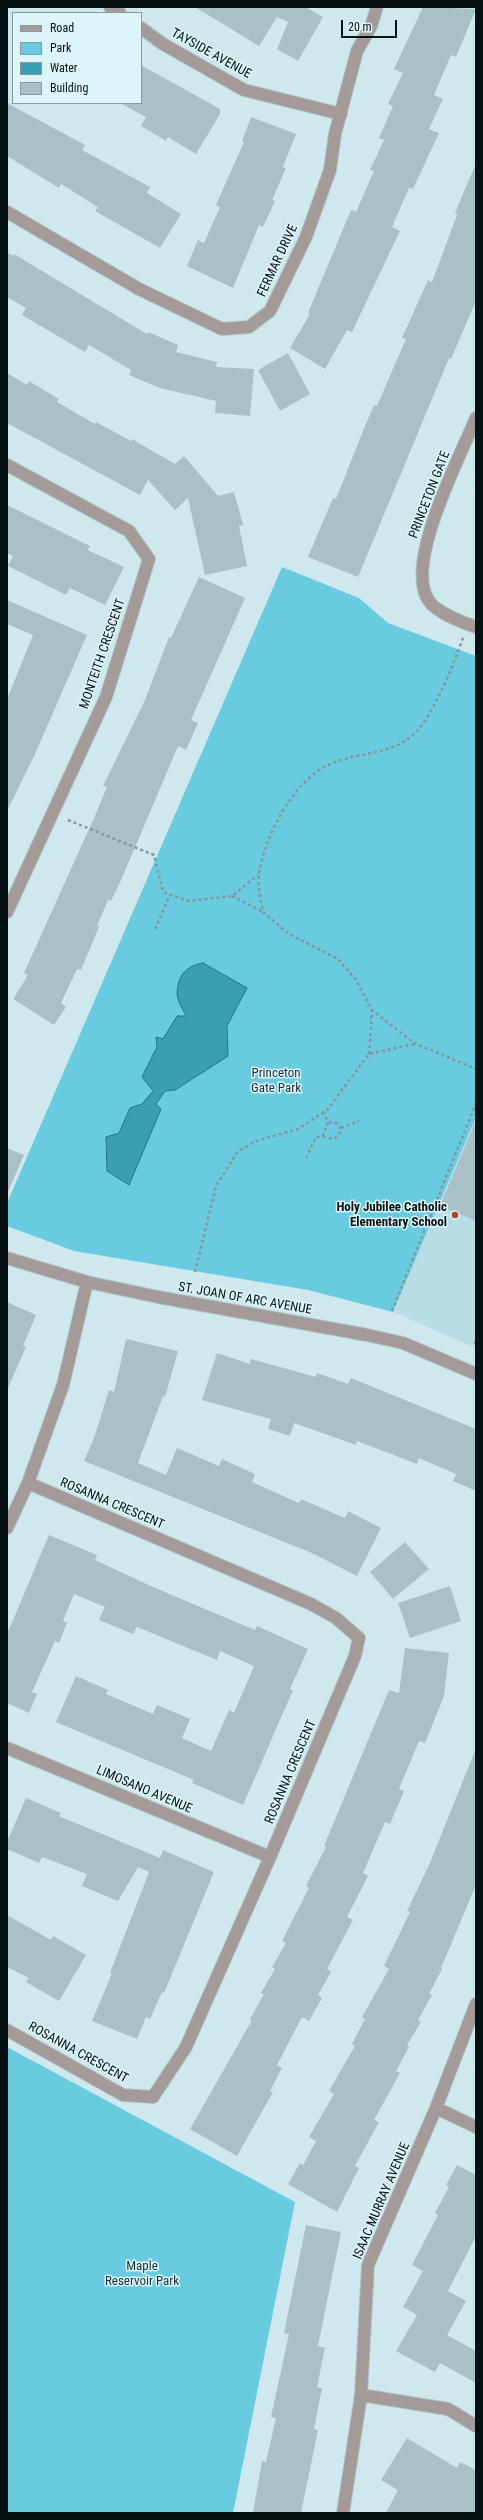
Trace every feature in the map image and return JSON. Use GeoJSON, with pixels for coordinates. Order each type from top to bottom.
{"type":"FeatureCollection","features":[{"type":"Feature","properties":{"kind":"street","name":"FERMAR DRIVE"},"geometry":{"type":"LineString","coordinates":[[7,212],[139,289],[222,329],[249,327],[270,312],[306,237],[330,170],[335,134],[357,51],[371,26],[377,7]]}},
{"type":"Feature","properties":{"kind":"street","name":"TAYSIDE AVENUE"},"geometry":{"type":"LineString","coordinates":[[142,29],[163,44],[244,90],[341,114]]}},
{"type":"Feature","properties":{"kind":"street","name":"PRINCETON GATE"},"geometry":{"type":"LineString","coordinates":[[473,626],[429,602],[422,589],[420,569],[424,547],[434,518],[476,418]]}},
{"type":"Feature","properties":{"kind":"street","name":"MONTEITH CRESCENT"},"geometry":{"type":"LineString","coordinates":[[7,465],[129,531],[149,559],[106,697],[7,912]]}},
{"type":"Feature","properties":{"kind":"street","name":"ST. JOAN OF ARC AVENUE"},"geometry":{"type":"LineString","coordinates":[[7,1258],[87,1282],[158,1297],[403,1343],[476,1374]]}},
{"type":"Feature","properties":{"kind":"street"},"geometry":{"type":"LineString","coordinates":[[7,1528],[28,1483],[63,1385],[87,1282]]}},
{"type":"Feature","properties":{"kind":"street","name":"ROSANNA CRESCENT"},"geometry":{"type":"LineString","coordinates":[[7,2030],[123,2095],[153,2097],[186,2047],[270,1858],[355,1656],[359,1638],[336,1618],[311,1604],[28,1483]]}},
{"type":"Feature","properties":{"kind":"street","name":"LIMOSANO AVENUE"},"geometry":{"type":"LineString","coordinates":[[7,1748],[270,1858]]}},
{"type":"Feature","properties":{"kind":"street","name":"ISAAC MURRAY AVENUE"},"geometry":{"type":"LineString","coordinates":[[343,2513],[361,2395],[368,2265],[436,2108],[476,2004]]}},
{"type":"Feature","properties":{"kind":"street"},"geometry":{"type":"LineString","coordinates":[[436,2108],[476,2127]]}},
{"type":"Feature","properties":{"kind":"street"},"geometry":{"type":"LineString","coordinates":[[361,2395],[448,2409],[476,2426]]}},
{"type":"Feature","properties":{"kind":"path"},"geometry":{"type":"LineString","coordinates":[[263,912],[258,875],[266,848],[281,812],[299,788],[326,766],[396,748],[416,732],[440,693],[473,626]]}},
{"type":"Feature","properties":{"kind":"path"},"geometry":{"type":"LineString","coordinates":[[68,820],[154,856],[163,892],[188,902],[232,896],[258,875]]}},
{"type":"Feature","properties":{"kind":"path"},"geometry":{"type":"LineString","coordinates":[[155,929],[170,895]]}},
{"type":"Feature","properties":{"kind":"path"},"geometry":{"type":"LineString","coordinates":[[232,896],[263,912],[289,934],[338,959],[356,980],[372,1010],[414,1043],[476,1069]]}},
{"type":"Feature","properties":{"kind":"path"},"geometry":{"type":"LineString","coordinates":[[195,1272],[216,1186],[238,1151],[256,1141],[298,1129],[323,1112],[369,1054],[372,1010]]}},
{"type":"Feature","properties":{"kind":"path"},"geometry":{"type":"LineString","coordinates":[[369,1054],[414,1043]]}},
{"type":"Feature","properties":{"kind":"path"},"geometry":{"type":"LineString","coordinates":[[392,1311],[476,1103]]}},
{"type":"Feature","properties":{"kind":"path"},"geometry":{"type":"LineString","coordinates":[[323,1112],[328,1122],[323,1136]]}},
{"type":"Feature","properties":{"kind":"path"},"geometry":{"type":"LineString","coordinates":[[341,1128],[359,1121]]}},
{"type":"Feature","properties":{"kind":"path"},"geometry":{"type":"LineString","coordinates":[[328,1122],[336,1123],[341,1128]]}},
{"type":"Feature","properties":{"kind":"path"},"geometry":{"type":"LineString","coordinates":[[306,1158],[316,1137],[323,1136],[330,1139],[336,1138],[340,1134],[341,1128]]}},
{"type":"Feature","properties":{"kind":"shaded area","name":"Holy Jubilee Catholic Elementary School"},"geometry":{"type":"Polygon","coordinates":[[[476,1117],[476,1348],[393,1312],[476,1117]]]}},
{"type":"Feature","properties":{"kind":"green space","name":"Princeton Gate Park"},"geometry":{"type":"Polygon","coordinates":[[[282,567],[359,598],[388,623],[476,656],[476,1117],[393,1312],[308,1290],[74,1251],[7,1226],[7,1203],[282,567]]]}},
{"type":"Feature","properties":{"kind":"green space","name":"Maple Reservoir Park"},"geometry":{"type":"Polygon","coordinates":[[[7,2047],[295,2202],[233,2513],[7,2513],[7,2047]]]}},
{"type":"Feature","properties":{"kind":"water"},"geometry":{"type":"Polygon","coordinates":[[[203,963],[247,988],[227,1026],[228,1056],[175,1090],[165,1091],[156,1104],[161,1109],[129,1185],[107,1171],[106,1137],[119,1133],[130,1108],[142,1104],[153,1091],[142,1077],[157,1047],[156,1037],[163,1039],[177,1016],[186,1016],[177,996],[179,981],[184,972],[192,966],[203,963]]]}},
{"type":"Feature","properties":{"kind":"building"},"geometry":{"type":"Polygon","coordinates":[[[195,7],[306,7],[323,17],[298,61],[277,49],[288,22],[277,17],[259,46],[195,7]]]}},
{"type":"Feature","properties":{"kind":"building"},"geometry":{"type":"Polygon","coordinates":[[[423,7],[476,9],[456,57],[451,55],[434,95],[443,99],[429,129],[439,133],[413,189],[409,188],[392,227],[400,231],[352,332],[347,330],[325,369],[290,348],[310,314],[308,313],[351,210],[356,212],[374,171],[370,170],[384,140],[379,138],[393,106],[388,104],[403,73],[394,69],[423,7]]]}},
{"type":"Feature","properties":{"kind":"building"},"geometry":{"type":"Polygon","coordinates":[[[142,66],[220,109],[220,114],[196,154],[168,137],[166,141],[141,126],[146,117],[122,104],[142,104],[142,66]]]}},
{"type":"Feature","properties":{"kind":"building"},"geometry":{"type":"Polygon","coordinates":[[[7,103],[85,145],[82,150],[150,187],[147,193],[181,214],[160,248],[95,211],[98,207],[61,184],[59,188],[7,156],[7,103]]]}},
{"type":"Feature","properties":{"kind":"building"},"geometry":{"type":"Polygon","coordinates":[[[251,117],[296,134],[283,167],[286,168],[272,200],[275,201],[263,227],[259,225],[233,288],[187,266],[198,240],[204,243],[220,207],[216,205],[244,142],[242,141],[251,117]]]}},
{"type":"Feature","properties":{"kind":"building"},"geometry":{"type":"Polygon","coordinates":[[[476,163],[476,301],[451,359],[449,358],[358,577],[308,557],[333,498],[336,499],[374,405],[377,406],[406,339],[402,338],[428,280],[432,282],[457,215],[455,213],[476,163]]]}},
{"type":"Feature","properties":{"kind":"building"},"geometry":{"type":"Polygon","coordinates":[[[7,252],[13,256],[14,254],[147,334],[148,332],[178,345],[176,352],[217,362],[216,367],[254,369],[250,416],[215,413],[216,401],[160,388],[129,375],[131,370],[89,345],[85,352],[22,315],[26,308],[7,297],[7,252]]]}},
{"type":"Feature","properties":{"kind":"building"},"geometry":{"type":"Polygon","coordinates":[[[288,353],[310,394],[280,411],[258,370],[288,353]]]}},
{"type":"Feature","properties":{"kind":"building"},"geometry":{"type":"Polygon","coordinates":[[[7,373],[27,385],[29,381],[59,399],[57,402],[95,424],[96,422],[131,441],[132,439],[175,464],[184,456],[218,496],[234,492],[243,525],[239,526],[247,566],[205,575],[188,498],[175,510],[148,480],[140,495],[7,423],[7,373]]]}},
{"type":"Feature","properties":{"kind":"building"},"geometry":{"type":"Polygon","coordinates":[[[7,505],[90,546],[88,550],[124,567],[105,605],[70,588],[66,595],[8,566],[13,556],[7,553],[7,505]]]}},
{"type":"Feature","properties":{"kind":"building"},"geometry":{"type":"Polygon","coordinates":[[[199,577],[245,598],[191,720],[198,723],[186,750],[178,746],[122,878],[111,901],[108,900],[97,926],[99,927],[81,970],[77,969],[61,1003],[66,1007],[54,1025],[13,999],[28,975],[24,973],[94,818],[107,787],[103,786],[145,700],[169,637],[171,638],[199,577]]]}},
{"type":"Feature","properties":{"kind":"building"},"geometry":{"type":"Polygon","coordinates":[[[7,600],[87,635],[35,754],[7,811],[7,699],[33,635],[7,624],[7,600]]]}},
{"type":"Feature","properties":{"kind":"building"},"geometry":{"type":"Polygon","coordinates":[[[476,1120],[476,1221],[440,1206],[476,1120]]]}},
{"type":"Feature","properties":{"kind":"building"},"geometry":{"type":"Polygon","coordinates":[[[7,1148],[24,1155],[7,1194],[7,1148]]]}},
{"type":"Feature","properties":{"kind":"building"},"geometry":{"type":"Polygon","coordinates":[[[7,1302],[36,1315],[23,1346],[26,1347],[7,1390],[7,1302]]]}},
{"type":"Feature","properties":{"kind":"building"},"geometry":{"type":"Polygon","coordinates":[[[126,1339],[178,1351],[165,1397],[163,1396],[138,1463],[166,1475],[177,1448],[219,1466],[222,1459],[255,1474],[252,1482],[299,1503],[301,1499],[345,1518],[348,1511],[381,1528],[357,1576],[314,1554],[84,1461],[94,1438],[109,1390],[114,1392],[126,1339]]]}},
{"type":"Feature","properties":{"kind":"building"},"geometry":{"type":"Polygon","coordinates":[[[217,1353],[250,1364],[251,1359],[316,1377],[317,1373],[348,1384],[351,1378],[476,1429],[476,1491],[453,1481],[456,1474],[419,1458],[417,1464],[357,1441],[356,1445],[294,1423],[290,1436],[268,1429],[271,1419],[202,1400],[217,1353]]]}},
{"type":"Feature","properties":{"kind":"building"},"geometry":{"type":"Polygon","coordinates":[[[49,1535],[97,1555],[95,1560],[153,1587],[255,1630],[257,1626],[308,1649],[290,1689],[293,1690],[243,1805],[192,1783],[194,1780],[56,1722],[76,1676],[108,1690],[106,1694],[153,1714],[157,1705],[190,1719],[182,1738],[211,1751],[229,1710],[234,1713],[254,1666],[220,1651],[217,1660],[137,1627],[133,1634],[99,1620],[105,1607],[74,1594],[63,1621],[67,1623],[59,1643],[55,1641],[32,1692],[37,1694],[29,1713],[7,1703],[7,1634],[49,1535]]]}},
{"type":"Feature","properties":{"kind":"building"},"geometry":{"type":"Polygon","coordinates":[[[405,1542],[429,1569],[393,1599],[370,1572],[405,1542]]]}},
{"type":"Feature","properties":{"kind":"building"},"geometry":{"type":"Polygon","coordinates":[[[450,1586],[461,1621],[410,1638],[398,1603],[450,1586]]]}},
{"type":"Feature","properties":{"kind":"building"},"geometry":{"type":"Polygon","coordinates":[[[405,1648],[449,1653],[444,1696],[425,1743],[419,1741],[399,1789],[404,1791],[390,1824],[385,1822],[363,1873],[368,1876],[347,1917],[353,1920],[327,1969],[331,1972],[318,1995],[322,1998],[309,2021],[302,2017],[277,2065],[282,2068],[270,2091],[273,2092],[237,2156],[190,2129],[252,2020],[250,2019],[264,1994],[261,1993],[275,1969],[272,1967],[286,1943],[282,1941],[309,1888],[306,1886],[326,1847],[324,1846],[389,1690],[399,1693],[405,1648]]]}},
{"type":"Feature","properties":{"kind":"building"},"geometry":{"type":"Polygon","coordinates":[[[475,1751],[476,1885],[441,1968],[442,1969],[429,1994],[432,1995],[418,2020],[421,2022],[407,2045],[409,2047],[396,2071],[400,2073],[374,2120],[379,2122],[355,2166],[359,2168],[337,2212],[288,2184],[300,2163],[303,2165],[316,2141],[309,2137],[334,2094],[329,2091],[355,2046],[352,2044],[365,2019],[362,2017],[389,1969],[384,1966],[410,1912],[407,1911],[429,1865],[475,1751]]]}},
{"type":"Feature","properties":{"kind":"building"},"geometry":{"type":"Polygon","coordinates":[[[26,1798],[61,1813],[59,1816],[160,1858],[163,1850],[214,1872],[164,1993],[162,1992],[150,2019],[146,2017],[137,2039],[92,2021],[112,1973],[110,1973],[149,1872],[138,1867],[118,1901],[82,1886],[87,1874],[42,1857],[39,1863],[7,1849],[7,1842],[26,1798]]]}},
{"type":"Feature","properties":{"kind":"building"},"geometry":{"type":"Polygon","coordinates":[[[7,1915],[51,1940],[53,1936],[86,1955],[59,2001],[26,1982],[29,1978],[7,1967],[7,1915]]]}},
{"type":"Feature","properties":{"kind":"building"},"geometry":{"type":"Polygon","coordinates":[[[457,2165],[476,2175],[476,2236],[448,2291],[466,2301],[447,2335],[476,2351],[476,2383],[440,2363],[435,2372],[396,2351],[417,2315],[403,2307],[423,2271],[412,2265],[438,2215],[435,2213],[449,2187],[446,2185],[457,2165]]]}},
{"type":"Feature","properties":{"kind":"building"},"geometry":{"type":"Polygon","coordinates":[[[306,2225],[341,2232],[318,2346],[325,2348],[317,2387],[322,2388],[314,2429],[318,2430],[301,2513],[253,2513],[262,2461],[266,2462],[276,2418],[271,2417],[289,2334],[284,2333],[306,2225]]]}},
{"type":"Feature","properties":{"kind":"building"},"geometry":{"type":"Polygon","coordinates":[[[407,2438],[457,2468],[460,2462],[476,2470],[476,2513],[386,2513],[398,2490],[381,2480],[407,2438]]]}},
{"type":"Feature","properties":{"kind":"place","name":"Holy Jubilee Catholic Elementary School"},"geometry":{"type":"Point","coordinates":[455,1215]}}]}
